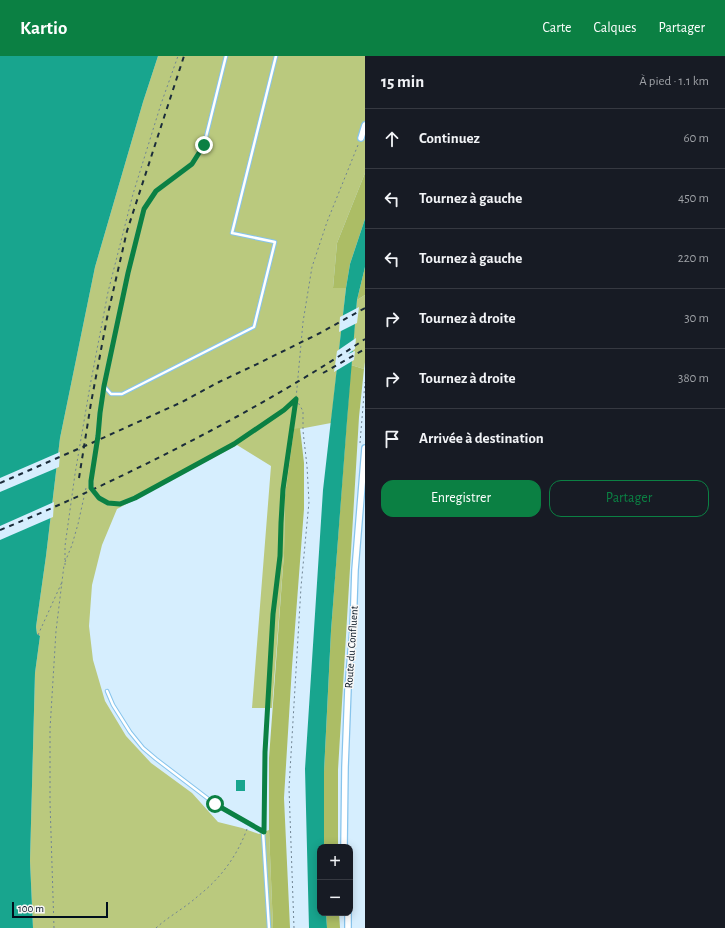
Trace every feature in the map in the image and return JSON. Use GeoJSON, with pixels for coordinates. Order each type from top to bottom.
{"type":"FeatureCollection","features":[{"type":"Feature","properties":{"kind":"street"},"geometry":{"type":"LineString","coordinates":[[361,138],[365,125]]}},
{"type":"Feature","properties":{"kind":"street","name":"Route du Confluent"},"geometry":{"type":"LineString","coordinates":[[344,844],[348,688],[353,629],[355,570],[365,448]]}},
{"type":"Feature","properties":{"kind":"street"},"geometry":{"type":"LineString","coordinates":[[348,916],[348,928]]}},
{"type":"Feature","properties":{"kind":"lane"},"geometry":{"type":"LineString","coordinates":[[135,498],[120,504],[108,503],[99,498],[91,488],[104,386],[128,273],[144,209],[156,191],[192,164],[204,145],[226,56]]}},
{"type":"Feature","properties":{"kind":"lane"},"geometry":{"type":"LineString","coordinates":[[104,386],[111,394],[122,394],[254,326],[275,242],[232,233],[276,56]]}},
{"type":"Feature","properties":{"kind":"lane"},"geometry":{"type":"LineString","coordinates":[[107,691],[113,705],[130,732],[143,748],[215,804],[264,832],[269,928]]}},
{"type":"Feature","properties":{"kind":"path"},"geometry":{"type":"LineString","coordinates":[[54,928],[50,802],[50,729],[56,631],[65,565],[65,546],[75,474],[108,292],[133,194],[161,104],[178,56]]}},
{"type":"Feature","properties":{"kind":"path"},"geometry":{"type":"LineString","coordinates":[[264,832],[265,752],[273,614],[280,556],[283,489],[296,399],[303,322],[312,267],[327,222],[361,138]]}},
{"type":"Feature","properties":{"kind":"path"},"geometry":{"type":"LineString","coordinates":[[135,498],[234,444],[284,410],[296,399]]}},
{"type":"Feature","properties":{"kind":"path"},"geometry":{"type":"LineString","coordinates":[[294,928],[289,788],[301,587],[309,502],[303,432],[303,411],[296,399]]}},
{"type":"Feature","properties":{"kind":"path"},"geometry":{"type":"LineString","coordinates":[[65,565],[74,538],[86,489],[91,481]]}},
{"type":"Feature","properties":{"kind":"path"},"geometry":{"type":"LineString","coordinates":[[38,635],[63,580]]}},
{"type":"Feature","properties":{"kind":"path"},"geometry":{"type":"LineString","coordinates":[[156,928],[164,920],[199,896],[217,879],[232,860],[239,848],[249,823]]}},
{"type":"Feature","properties":{"kind":"shaded area"},"geometry":{"type":"Polygon","coordinates":[[[0,56],[158,56],[143,102],[95,267],[60,438],[36,627],[37,634],[40,636],[35,673],[30,861],[33,928],[0,928],[0,56]]]}},
{"type":"Feature","properties":{"kind":"shaded area"},"geometry":{"type":"Polygon","coordinates":[[[158,56],[365,56],[365,173],[337,243],[333,288],[346,288],[331,423],[294,430],[285,495],[284,553],[272,708],[252,708],[271,466],[237,445],[117,509],[102,545],[92,585],[89,626],[93,660],[105,701],[126,736],[151,763],[192,793],[218,822],[259,834],[269,830],[273,928],[33,928],[30,861],[35,673],[40,636],[37,634],[36,627],[60,438],[95,267],[143,102],[158,56]]]}},
{"type":"Feature","properties":{"kind":"shaded area"},"geometry":{"type":"Polygon","coordinates":[[[365,173],[365,219],[350,264],[346,288],[333,288],[337,243],[365,173]]]}},
{"type":"Feature","properties":{"kind":"shaded area"},"geometry":{"type":"Polygon","coordinates":[[[365,219],[365,267],[357,300],[331,631],[324,772],[324,844],[317,844],[317,916],[326,916],[327,928],[309,928],[305,769],[323,490],[350,264],[365,219]]]}},
{"type":"Feature","properties":{"kind":"shaded area"},"geometry":{"type":"Polygon","coordinates":[[[365,267],[365,295],[357,300],[365,267]]]}},
{"type":"Feature","properties":{"kind":"shaded area"},"geometry":{"type":"Polygon","coordinates":[[[365,295],[364,369],[351,365],[357,300],[365,295]]]}},
{"type":"Feature","properties":{"kind":"shaded area"},"geometry":{"type":"Polygon","coordinates":[[[351,365],[364,369],[359,417],[338,770],[338,844],[324,844],[324,772],[331,631],[351,365]]]}},
{"type":"Feature","properties":{"kind":"shaded area"},"geometry":{"type":"Polygon","coordinates":[[[300,428],[304,463],[304,509],[284,798],[290,928],[273,928],[269,830],[269,758],[284,553],[285,495],[294,429],[300,428]]]}},
{"type":"Feature","properties":{"kind":"shaded area"},"geometry":{"type":"Polygon","coordinates":[[[236,780],[245,780],[245,791],[236,791],[236,780]]]}},
{"type":"Feature","properties":{"kind":"shaded area"},"geometry":{"type":"Polygon","coordinates":[[[326,916],[339,916],[340,928],[327,928],[326,916]]]}},
{"type":"Feature","properties":{"kind":"pier"},"geometry":{"type":"Polygon","coordinates":[[[359,307],[357,323],[339,332],[340,317],[359,307]]]}},
{"type":"Feature","properties":{"kind":"pier"},"geometry":{"type":"Polygon","coordinates":[[[356,338],[355,349],[348,354],[355,351],[354,360],[334,372],[337,351],[356,338]]]}},
{"type":"Feature","properties":{"kind":"pier"},"geometry":{"type":"Polygon","coordinates":[[[60,452],[59,467],[0,492],[0,478],[60,452]]]}},
{"type":"Feature","properties":{"kind":"pier"},"geometry":{"type":"Polygon","coordinates":[[[54,502],[53,517],[0,540],[0,526],[54,502]]]}},
{"type":"Feature","properties":{"kind":"railway"},"geometry":{"type":"LineString","coordinates":[[79,478],[107,318],[127,231],[184,56]]}},
{"type":"Feature","properties":{"kind":"railway"},"geometry":{"type":"LineString","coordinates":[[0,483],[182,402],[219,382],[320,333],[365,308]]}},
{"type":"Feature","properties":{"kind":"railway"},"geometry":{"type":"LineString","coordinates":[[0,530],[91,491],[209,432],[302,379],[365,339]]}},
{"type":"Feature","properties":{"kind":"railway"},"geometry":{"type":"LineString","coordinates":[[323,373],[365,349]]}},
{"type":"Feature","properties":{"kind":"route"},"geometry":{"type":"LineString","coordinates":[[204,145],[192,164],[156,191],[144,209],[128,273],[104,386],[98,436],[92,468],[91,488],[99,498],[108,503],[120,504],[135,498],[234,444],[284,410],[296,399],[283,489],[280,556],[273,614],[265,752],[264,832],[215,804]]}}]}
